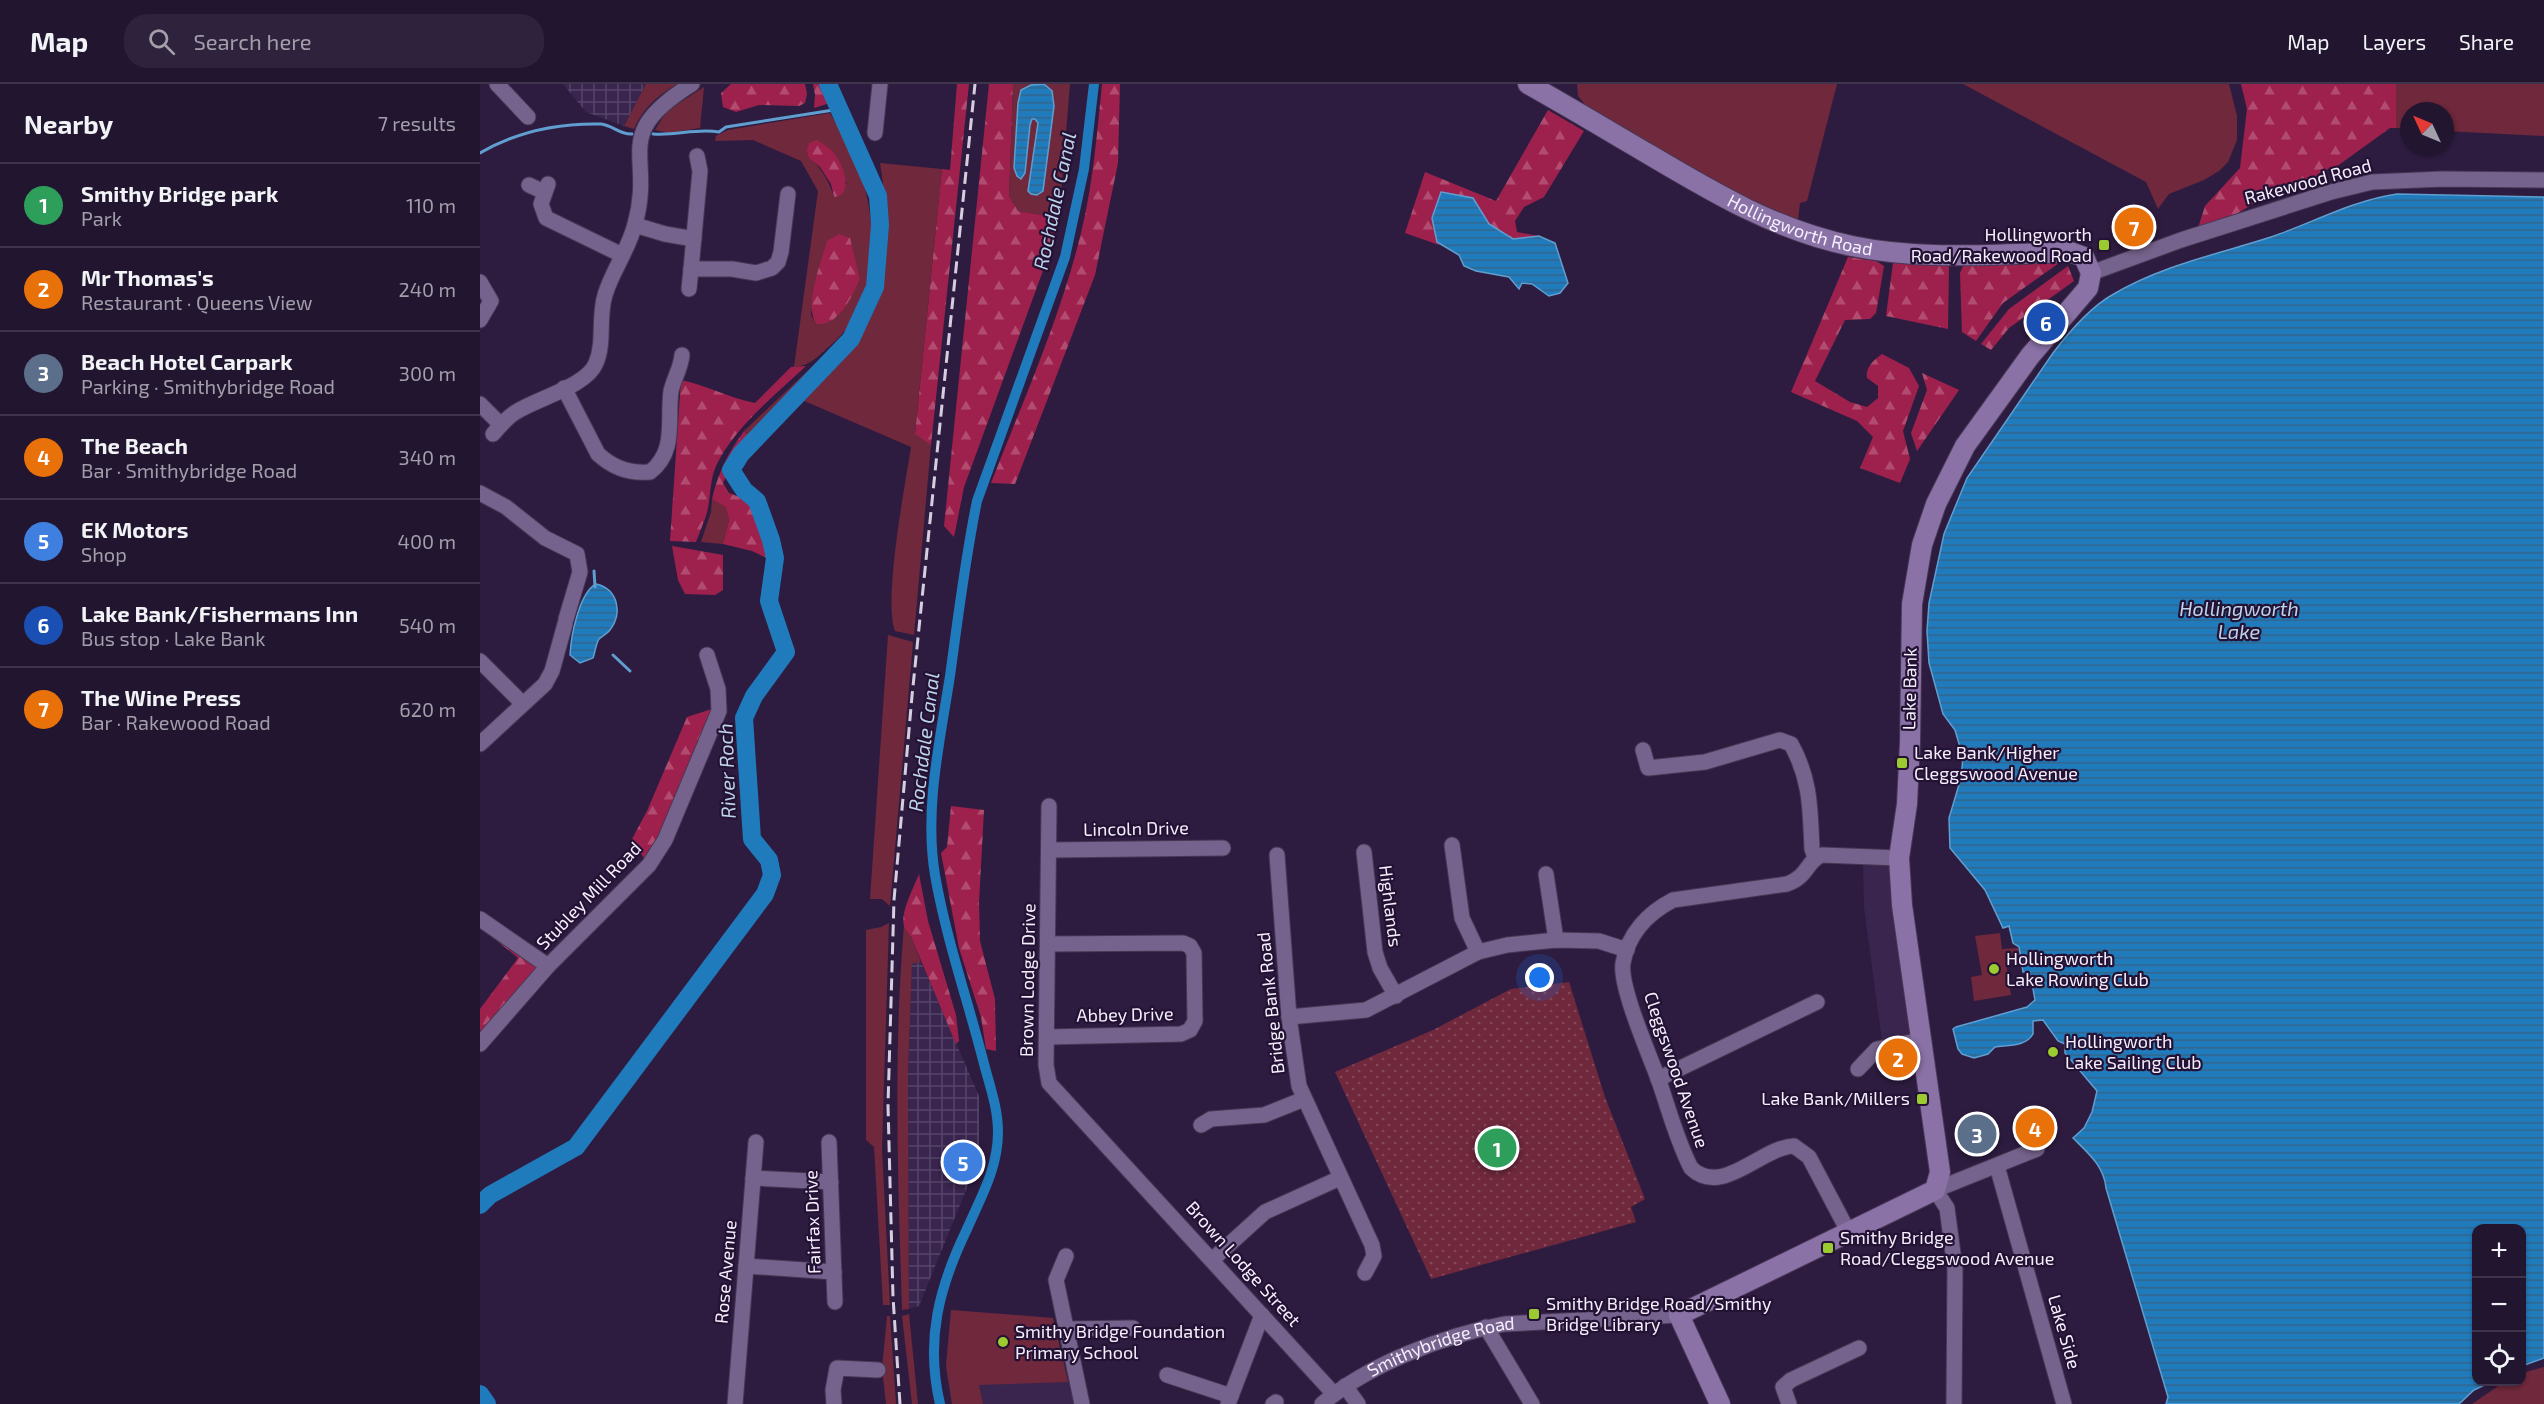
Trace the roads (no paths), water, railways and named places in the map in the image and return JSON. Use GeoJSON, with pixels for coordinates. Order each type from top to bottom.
{"type":"FeatureCollection","features":[{"type":"Feature","properties":{"kind":"main road","name":"Hollingworth Road"},"geometry":{"type":"LineString","coordinates":[[1528,84],[1717,195],[1766,218],[1814,236],[1851,246],[1888,252],[1952,255],[2070,252],[2084,257],[2091,273]]}},
{"type":"Feature","properties":{"kind":"main road","name":"Lake Bank"},"geometry":{"type":"LineString","coordinates":[[1935,1190],[1940,1172],[1936,1112],[1920,1040],[1902,905],[1899,858],[1907,804],[1912,604],[1922,545],[1932,514],[1965,446],[2030,356],[2088,288],[2091,273]]}},
{"type":"Feature","properties":{"kind":"main road","name":"Smithybridge Road"},"geometry":{"type":"LineString","coordinates":[[1679,1315],[1935,1190]]}},
{"type":"Feature","properties":{"kind":"main road"},"geometry":{"type":"LineString","coordinates":[[1679,1315],[1720,1404]]}},
{"type":"Feature","properties":{"kind":"street"},"geometry":{"type":"LineString","coordinates":[[497,84],[528,117]]}},
{"type":"Feature","properties":{"kind":"street"},"geometry":{"type":"LineString","coordinates":[[480,404],[497,429],[514,413],[585,378],[596,365],[605,295],[635,225],[640,192],[639,144],[644,127],[658,108],[692,84]]}},
{"type":"Feature","properties":{"kind":"street"},"geometry":{"type":"LineString","coordinates":[[873,123],[880,84]]}},
{"type":"Feature","properties":{"kind":"street"},"geometry":{"type":"LineString","coordinates":[[689,289],[702,159]]}},
{"type":"Feature","properties":{"kind":"street","name":"Rakewood Road"},"geometry":{"type":"LineString","coordinates":[[2091,273],[2181,240],[2331,192],[2372,182],[2442,179],[2544,180]]}},
{"type":"Feature","properties":{"kind":"street"},"geometry":{"type":"LineString","coordinates":[[529,185],[546,188],[541,204],[546,218],[622,255]]}},
{"type":"Feature","properties":{"kind":"street"},"geometry":{"type":"LineString","coordinates":[[691,269],[732,269],[756,273],[766,272],[782,264],[780,213],[788,194]]}},
{"type":"Feature","properties":{"kind":"street"},"geometry":{"type":"LineString","coordinates":[[635,225],[665,234],[694,239]]}},
{"type":"Feature","properties":{"kind":"street"},"geometry":{"type":"LineString","coordinates":[[480,282],[496,301],[480,320]]}},
{"type":"Feature","properties":{"kind":"street"},"geometry":{"type":"LineString","coordinates":[[564,388],[591,445],[605,461],[621,469],[654,477],[669,443],[672,391],[681,368],[682,355]]}},
{"type":"Feature","properties":{"kind":"street"},"geometry":{"type":"LineString","coordinates":[[480,494],[506,507],[545,538],[578,554],[580,572],[552,671],[545,684],[480,744]]}},
{"type":"Feature","properties":{"kind":"street","name":"Stubley Mill Road"},"geometry":{"type":"LineString","coordinates":[[480,1044],[548,966],[649,865],[665,840],[719,711],[718,689],[707,656]]}},
{"type":"Feature","properties":{"kind":"street"},"geometry":{"type":"LineString","coordinates":[[480,661],[523,704]]}},
{"type":"Feature","properties":{"kind":"street"},"geometry":{"type":"LineString","coordinates":[[1642,750],[1648,768],[1705,762],[1780,740],[1791,744],[1800,760],[1808,784],[1812,849],[1815,857]]}},
{"type":"Feature","properties":{"kind":"street","name":"Brown Lodge Drive"},"geometry":{"type":"LineString","coordinates":[[1049,806],[1046,1065],[1049,1083],[1123,1161]]}},
{"type":"Feature","properties":{"kind":"street"},"geometry":{"type":"LineString","coordinates":[[1452,845],[1462,918],[1478,952]]}},
{"type":"Feature","properties":{"kind":"street","name":"Lincoln Drive"},"geometry":{"type":"LineString","coordinates":[[1049,850],[1223,848]]}},
{"type":"Feature","properties":{"kind":"street","name":"Highlands"},"geometry":{"type":"LineString","coordinates":[[1364,852],[1375,952],[1380,968],[1396,996]]}},
{"type":"Feature","properties":{"kind":"street","name":"Bridge Bank Road"},"geometry":{"type":"LineString","coordinates":[[1277,855],[1290,1017],[1299,1086],[1372,1245],[1374,1256],[1365,1273]]}},
{"type":"Feature","properties":{"kind":"street"},"geometry":{"type":"LineString","coordinates":[[1290,1017],[1366,1010],[1478,952],[1507,945],[1556,940],[1599,941],[1627,950],[1636,931],[1647,917],[1673,900],[1787,884],[1802,876],[1815,857],[1822,855],[1899,858]]}},
{"type":"Feature","properties":{"kind":"street"},"geometry":{"type":"LineString","coordinates":[[1546,874],[1556,940]]}},
{"type":"Feature","properties":{"kind":"street"},"geometry":{"type":"LineString","coordinates":[[480,919],[548,966]]}},
{"type":"Feature","properties":{"kind":"street","name":"Abbey Drive"},"geometry":{"type":"LineString","coordinates":[[1047,1036],[1181,1034],[1190,1030],[1196,1021],[1194,953],[1190,946],[1183,943],[1048,944]]}},
{"type":"Feature","properties":{"kind":"street","name":"Cleggswood Avenue"},"geometry":{"type":"LineString","coordinates":[[1627,950],[1623,974],[1636,1018],[1688,1162],[1696,1173],[1707,1178],[1718,1178],[1781,1148],[1794,1146],[1809,1157],[1848,1231]]}},
{"type":"Feature","properties":{"kind":"street"},"geometry":{"type":"LineString","coordinates":[[1658,1079],[1817,1002]]}},
{"type":"Feature","properties":{"kind":"street"},"geometry":{"type":"LineString","coordinates":[[1858,1069],[1877,1049],[1920,1040]]}},
{"type":"Feature","properties":{"kind":"street"},"geometry":{"type":"LineString","coordinates":[[1201,1125],[1211,1119],[1264,1115],[1304,1099]]}},
{"type":"Feature","properties":{"kind":"street","name":"Rose Avenue"},"geometry":{"type":"LineString","coordinates":[[735,1404],[756,1142]]}},
{"type":"Feature","properties":{"kind":"street","name":"Fairfax Drive"},"geometry":{"type":"LineString","coordinates":[[829,1142],[835,1302]]}},
{"type":"Feature","properties":{"kind":"street","name":"Smithybridge Road"},"geometry":{"type":"LineString","coordinates":[[1935,1190],[2037,1149]]}},
{"type":"Feature","properties":{"kind":"street","name":"Brown Lodge Street"},"geometry":{"type":"LineString","coordinates":[[1123,1161],[1262,1315],[1340,1390],[1358,1404]]}},
{"type":"Feature","properties":{"kind":"street","name":"Lake Side"},"geometry":{"type":"LineString","coordinates":[[1997,1166],[2064,1404]]}},
{"type":"Feature","properties":{"kind":"street"},"geometry":{"type":"LineString","coordinates":[[753,1178],[831,1182]]}},
{"type":"Feature","properties":{"kind":"street"},"geometry":{"type":"LineString","coordinates":[[1212,1260],[1265,1212],[1340,1178]]}},
{"type":"Feature","properties":{"kind":"street"},"geometry":{"type":"LineString","coordinates":[[1935,1190],[1947,1208],[1955,1269],[1954,1404]]}},
{"type":"Feature","properties":{"kind":"street"},"geometry":{"type":"LineString","coordinates":[[1066,1256],[1056,1280],[1082,1404]]}},
{"type":"Feature","properties":{"kind":"street"},"geometry":{"type":"LineString","coordinates":[[746,1266],[834,1272]]}},
{"type":"Feature","properties":{"kind":"street"},"geometry":{"type":"LineString","coordinates":[[1167,1375],[1229,1400],[1262,1315]]}},
{"type":"Feature","properties":{"kind":"street","name":"Smithybridge Road"},"geometry":{"type":"LineString","coordinates":[[1322,1404],[1340,1390],[1378,1368],[1430,1346],[1486,1328],[1504,1324],[1679,1315]]}},
{"type":"Feature","properties":{"kind":"street"},"geometry":{"type":"LineString","coordinates":[[1066,1329],[1133,1328]]}},
{"type":"Feature","properties":{"kind":"street"},"geometry":{"type":"LineString","coordinates":[[1486,1328],[1532,1404]]}},
{"type":"Feature","properties":{"kind":"street"},"geometry":{"type":"LineString","coordinates":[[1789,1404],[1783,1387],[1791,1380],[1859,1348]]}},
{"type":"Feature","properties":{"kind":"street"},"geometry":{"type":"LineString","coordinates":[[834,1404],[832,1368],[878,1370]]}},
{"type":"Feature","properties":{"kind":"water"},"geometry":{"type":"Polygon","coordinates":[[[1044,84],[1052,91],[1054,106],[1043,191],[1037,195],[1028,191],[1038,123],[1035,119],[1032,119],[1030,125],[1025,173],[1021,179],[1014,168],[1018,103],[1021,90],[1031,85],[1044,84]]]}},
{"type":"Feature","properties":{"kind":"water"},"geometry":{"type":"Polygon","coordinates":[[[1441,192],[1473,198],[1489,224],[1513,239],[1539,236],[1555,243],[1568,283],[1560,293],[1549,296],[1532,284],[1522,283],[1519,289],[1509,277],[1476,271],[1464,266],[1459,255],[1437,242],[1432,218],[1441,192]]]}},
{"type":"Feature","properties":{"kind":"water","name":"Hollingworth Lake"},"geometry":{"type":"Polygon","coordinates":[[[2397,194],[2544,197],[2544,1358],[2526,1365],[2526,1224],[2472,1224],[2472,1386],[2482,1386],[2474,1390],[2459,1404],[2166,1404],[2168,1397],[2105,1180],[2099,1166],[2073,1138],[2084,1128],[2092,1112],[2097,1091],[2065,1053],[2065,1044],[2058,1041],[2043,1020],[2033,1021],[2033,1034],[2021,1043],[1995,1047],[1988,1054],[1974,1058],[1962,1054],[1958,1049],[1953,1029],[1956,1027],[2027,1007],[2035,1000],[2030,972],[2023,972],[2019,947],[2013,943],[2009,926],[2003,928],[1985,890],[1950,848],[1949,818],[1961,778],[1963,757],[1955,730],[1943,714],[1929,663],[1927,631],[1929,603],[1944,534],[1967,478],[2053,353],[2087,314],[2112,295],[2169,268],[2271,237],[2333,212],[2397,194]]]}},
{"type":"Feature","properties":{"kind":"water"},"geometry":{"type":"Polygon","coordinates":[[[596,584],[614,596],[616,616],[610,630],[598,641],[593,658],[580,663],[570,655],[574,627],[585,596],[596,584]]]}},
{"type":"Feature","properties":{"kind":"waterway","name":"River Roch"},"geometry":{"type":"LineString","coordinates":[[480,1205],[490,1195],[576,1147],[765,894],[772,875],[769,860],[752,839],[744,718],[754,696],[786,652],[769,601],[775,558],[771,540],[757,501],[744,490],[731,470],[741,454],[851,339],[875,287],[880,225],[878,196],[828,84]]}},
{"type":"Feature","properties":{"kind":"waterway","name":"Rochdale Canal"},"geometry":{"type":"LineString","coordinates":[[940,1404],[934,1358],[937,1314],[957,1251],[992,1170],[998,1132],[993,1096],[951,945],[935,875],[932,850],[932,800],[965,567],[977,501],[1065,257],[1084,169],[1094,84]]}},
{"type":"Feature","properties":{"kind":"waterway"},"geometry":{"type":"LineString","coordinates":[[653,134],[719,132],[726,127],[840,109]]}},
{"type":"Feature","properties":{"kind":"waterway"},"geometry":{"type":"LineString","coordinates":[[480,153],[523,134],[569,125],[601,124],[632,134]]}},
{"type":"Feature","properties":{"kind":"waterway"},"geometry":{"type":"LineString","coordinates":[[594,571],[595,587]]}},
{"type":"Feature","properties":{"kind":"waterway"},"geometry":{"type":"LineString","coordinates":[[613,655],[630,671]]}},
{"type":"Feature","properties":{"kind":"waterway","name":"River Roch"},"geometry":{"type":"LineString","coordinates":[[480,1394],[487,1404]]}},
{"type":"Feature","properties":{"kind":"railway"},"geometry":{"type":"LineString","coordinates":[[900,1404],[893,1297],[888,1105],[894,900],[912,696],[975,84]]}},
{"type":"Feature","properties":{"kind":"place","name":"The Wine Press"},"geometry":{"type":"Point","coordinates":[2134,227]}},
{"type":"Feature","properties":{"kind":"place","name":"Hollingworth Road/Rakewood Road"},"geometry":{"type":"Point","coordinates":[2104,245]}},
{"type":"Feature","properties":{"kind":"place","name":"Lake Bank/Fishermans Inn"},"geometry":{"type":"Point","coordinates":[2046,322]}},
{"type":"Feature","properties":{"kind":"place","name":"Lake Bank/Higher Cleggswood Avenue"},"geometry":{"type":"Point","coordinates":[1902,763]}},
{"type":"Feature","properties":{"kind":"place","name":"Hollingworth Lake Rowing Club"},"geometry":{"type":"Point","coordinates":[1994,969]}},
{"type":"Feature","properties":{"kind":"place","name":"Hollingworth Lake Sailing Club"},"geometry":{"type":"Point","coordinates":[2053,1052]}},
{"type":"Feature","properties":{"kind":"place","name":"Mr Thomas's"},"geometry":{"type":"Point","coordinates":[1898,1058]}},
{"type":"Feature","properties":{"kind":"place","name":"Lake Bank/Millers"},"geometry":{"type":"Point","coordinates":[1922,1099]}},
{"type":"Feature","properties":{"kind":"place","name":"The Beach"},"geometry":{"type":"Point","coordinates":[2035,1128]}},
{"type":"Feature","properties":{"kind":"place","name":"Beach Hotel Carpark"},"geometry":{"type":"Point","coordinates":[1977,1134]}},
{"type":"Feature","properties":{"kind":"place","name":"Smithy Bridge park"},"geometry":{"type":"Point","coordinates":[1497,1148]}},
{"type":"Feature","properties":{"kind":"place","name":"EK Motors"},"geometry":{"type":"Point","coordinates":[963,1162]}},
{"type":"Feature","properties":{"kind":"place","name":"Smithy Bridge Road/Cleggswood Avenue"},"geometry":{"type":"Point","coordinates":[1828,1248]}},
{"type":"Feature","properties":{"kind":"place","name":"Smithy Bridge Road/Smithy Bridge Library"},"geometry":{"type":"Point","coordinates":[1534,1314]}},
{"type":"Feature","properties":{"kind":"place","name":"Smithy Bridge Foundation Primary School"},"geometry":{"type":"Point","coordinates":[1003,1342]}}]}
